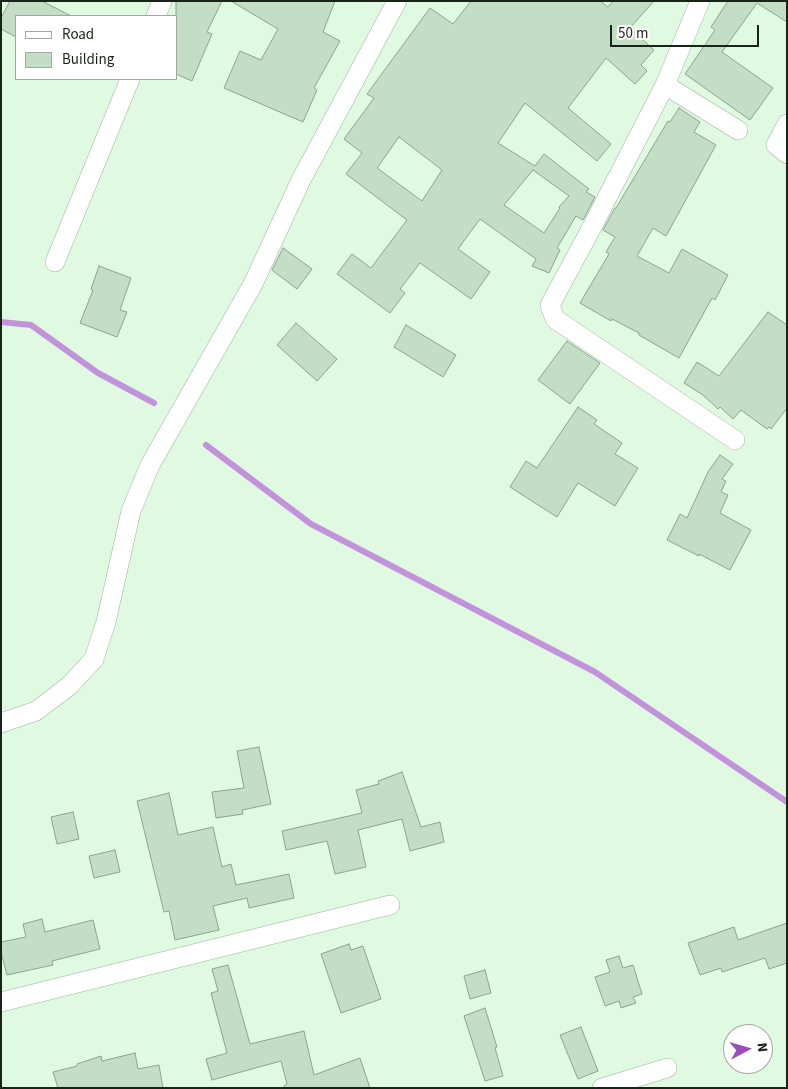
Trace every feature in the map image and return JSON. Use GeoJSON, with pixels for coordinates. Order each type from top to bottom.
{"type":"FeatureCollection","features":[{"type":"Feature","properties":{"kind":"street"},"geometry":{"type":"LineString","coordinates":[[156,15],[162,1]]}},
{"type":"Feature","properties":{"kind":"street"},"geometry":{"type":"LineString","coordinates":[[1,723],[36,711],[69,686],[94,660],[106,622],[131,511],[150,465],[253,284],[301,180],[397,1]]}},
{"type":"Feature","properties":{"kind":"street"},"geometry":{"type":"LineString","coordinates":[[700,1],[665,85],[550,305],[556,319],[735,440]]}},
{"type":"Feature","properties":{"kind":"street"},"geometry":{"type":"LineString","coordinates":[[55,262],[130,80]]}},
{"type":"Feature","properties":{"kind":"street"},"geometry":{"type":"LineString","coordinates":[[665,85],[738,130]]}},
{"type":"Feature","properties":{"kind":"street"},"geometry":{"type":"LineString","coordinates":[[787,124],[776,145],[787,154]]}},
{"type":"Feature","properties":{"kind":"street"},"geometry":{"type":"LineString","coordinates":[[1,1002],[390,905]]}},
{"type":"Feature","properties":{"kind":"street"},"geometry":{"type":"LineString","coordinates":[[602,1088],[667,1068]]}},
{"type":"Feature","properties":{"kind":"building"},"geometry":{"type":"Polygon","coordinates":[[[10,1],[42,1],[69,15],[15,15],[15,36],[1,29],[1,18],[10,1]]]}},
{"type":"Feature","properties":{"kind":"building"},"geometry":{"type":"Polygon","coordinates":[[[176,1],[222,1],[207,32],[212,34],[192,81],[178,75],[178,15],[176,15],[176,1]]]}},
{"type":"Feature","properties":{"kind":"building"},"geometry":{"type":"Polygon","coordinates":[[[231,1],[335,1],[323,32],[340,41],[314,88],[317,90],[303,122],[224,88],[240,51],[261,60],[278,29],[231,1]]]}},
{"type":"Feature","properties":{"kind":"building"},"geometry":{"type":"Polygon","coordinates":[[[471,1],[600,1],[608,7],[613,1],[654,1],[630,28],[654,50],[641,65],[647,71],[635,84],[606,58],[568,108],[611,144],[597,161],[525,103],[498,143],[535,166],[544,154],[589,189],[586,192],[595,197],[583,220],[576,216],[557,248],[560,250],[549,273],[532,266],[536,259],[480,219],[458,249],[490,272],[471,299],[420,263],[400,289],[405,293],[390,313],[337,274],[352,254],[371,268],[407,220],[346,174],[362,153],[344,139],[374,98],[367,94],[430,8],[453,24],[471,1]],[[399,137],[377,168],[422,201],[442,170],[399,137]],[[533,170],[504,205],[544,233],[559,207],[569,196],[533,170]]]}},
{"type":"Feature","properties":{"kind":"building"},"geometry":{"type":"Polygon","coordinates":[[[728,1],[787,1],[787,22],[757,3],[722,52],[773,88],[750,120],[685,74],[715,30],[711,27],[728,1]]]}},
{"type":"Feature","properties":{"kind":"building"},"geometry":{"type":"Polygon","coordinates":[[[679,108],[700,122],[694,132],[716,145],[666,236],[653,228],[637,256],[669,273],[682,249],[728,275],[715,300],[712,298],[679,358],[639,335],[639,333],[612,319],[611,321],[580,303],[609,254],[606,252],[615,237],[603,230],[668,121],[670,122],[679,108]]]}},
{"type":"Feature","properties":{"kind":"building"},"geometry":{"type":"Polygon","coordinates":[[[283,248],[312,269],[297,289],[272,270],[283,248]]]}},
{"type":"Feature","properties":{"kind":"building"},"geometry":{"type":"Polygon","coordinates":[[[99,266],[131,278],[120,310],[127,312],[117,337],[80,323],[93,290],[91,289],[99,266]]]}},
{"type":"Feature","properties":{"kind":"building"},"geometry":{"type":"Polygon","coordinates":[[[768,312],[787,325],[787,408],[771,429],[769,427],[767,429],[741,410],[733,419],[720,407],[718,409],[703,395],[684,383],[697,362],[719,376],[768,312]]]}},
{"type":"Feature","properties":{"kind":"building"},"geometry":{"type":"Polygon","coordinates":[[[296,323],[337,359],[317,381],[277,345],[296,323]]]}},
{"type":"Feature","properties":{"kind":"building"},"geometry":{"type":"Polygon","coordinates":[[[406,325],[456,355],[443,377],[394,347],[406,325]]]}},
{"type":"Feature","properties":{"kind":"building"},"geometry":{"type":"Polygon","coordinates":[[[567,341],[600,363],[570,404],[538,380],[567,341]]]}},
{"type":"Feature","properties":{"kind":"building"},"geometry":{"type":"Polygon","coordinates":[[[578,407],[597,420],[594,424],[622,443],[615,454],[638,468],[615,506],[578,483],[557,517],[510,487],[526,461],[537,468],[578,407]]]}},
{"type":"Feature","properties":{"kind":"building"},"geometry":{"type":"Polygon","coordinates":[[[720,455],[733,464],[722,479],[726,481],[721,492],[728,495],[720,513],[751,530],[730,570],[667,540],[680,514],[687,518],[708,472],[720,455]]]}},
{"type":"Feature","properties":{"kind":"building"},"geometry":{"type":"Polygon","coordinates":[[[259,747],[271,804],[242,810],[243,814],[216,818],[212,792],[244,788],[237,751],[259,747]]]}},
{"type":"Feature","properties":{"kind":"building"},"geometry":{"type":"Polygon","coordinates":[[[402,772],[421,827],[440,822],[444,842],[410,851],[402,819],[358,830],[366,867],[335,874],[327,841],[286,850],[282,831],[362,813],[356,790],[379,784],[378,781],[402,772]]]}},
{"type":"Feature","properties":{"kind":"building"},"geometry":{"type":"Polygon","coordinates":[[[169,793],[178,835],[213,827],[222,867],[231,864],[236,885],[289,874],[294,898],[249,908],[247,898],[213,906],[219,930],[175,940],[169,911],[164,912],[137,801],[169,793]]]}},
{"type":"Feature","properties":{"kind":"building"},"geometry":{"type":"Polygon","coordinates":[[[73,812],[79,839],[57,844],[51,817],[73,812]]]}},
{"type":"Feature","properties":{"kind":"building"},"geometry":{"type":"Polygon","coordinates":[[[115,850],[120,872],[94,878],[89,856],[115,850]]]}},
{"type":"Feature","properties":{"kind":"building"},"geometry":{"type":"Polygon","coordinates":[[[42,919],[45,932],[93,920],[100,949],[52,961],[53,965],[7,975],[1,952],[1,942],[26,937],[23,924],[42,919]]]}},
{"type":"Feature","properties":{"kind":"building"},"geometry":{"type":"Polygon","coordinates":[[[787,923],[787,963],[769,969],[765,958],[722,972],[721,968],[700,975],[688,943],[734,927],[738,940],[787,923]]]}},
{"type":"Feature","properties":{"kind":"building"},"geometry":{"type":"Polygon","coordinates":[[[349,944],[351,950],[363,946],[381,999],[341,1013],[321,954],[349,944]]]}},
{"type":"Feature","properties":{"kind":"building"},"geometry":{"type":"Polygon","coordinates":[[[619,956],[623,968],[633,965],[642,994],[633,997],[636,1003],[621,1008],[619,1001],[605,1006],[595,977],[610,972],[606,960],[619,956]]]}},
{"type":"Feature","properties":{"kind":"building"},"geometry":{"type":"Polygon","coordinates":[[[228,965],[250,1044],[304,1031],[314,1075],[360,1058],[370,1088],[285,1088],[284,1086],[287,1084],[281,1061],[212,1080],[206,1059],[227,1053],[211,993],[218,991],[212,969],[228,965]]]}},
{"type":"Feature","properties":{"kind":"building"},"geometry":{"type":"Polygon","coordinates":[[[485,970],[491,993],[470,999],[464,976],[485,970]]]}},
{"type":"Feature","properties":{"kind":"building"},"geometry":{"type":"Polygon","coordinates":[[[485,1008],[497,1047],[495,1048],[503,1076],[485,1081],[464,1016],[485,1008]]]}},
{"type":"Feature","properties":{"kind":"building"},"geometry":{"type":"Polygon","coordinates":[[[581,1027],[598,1071],[578,1079],[560,1035],[581,1027]]]}},
{"type":"Feature","properties":{"kind":"building"},"geometry":{"type":"Polygon","coordinates":[[[135,1053],[138,1069],[159,1065],[163,1088],[58,1088],[53,1072],[77,1066],[77,1064],[101,1056],[102,1061],[135,1053]]]}},
{"type":"Feature","properties":{"kind":"waterway"},"geometry":{"type":"LineString","coordinates":[[1,322],[31,325],[98,373],[154,403]]}},
{"type":"Feature","properties":{"kind":"waterway"},"geometry":{"type":"LineString","coordinates":[[206,445],[311,524],[595,672],[787,802]]}}]}
